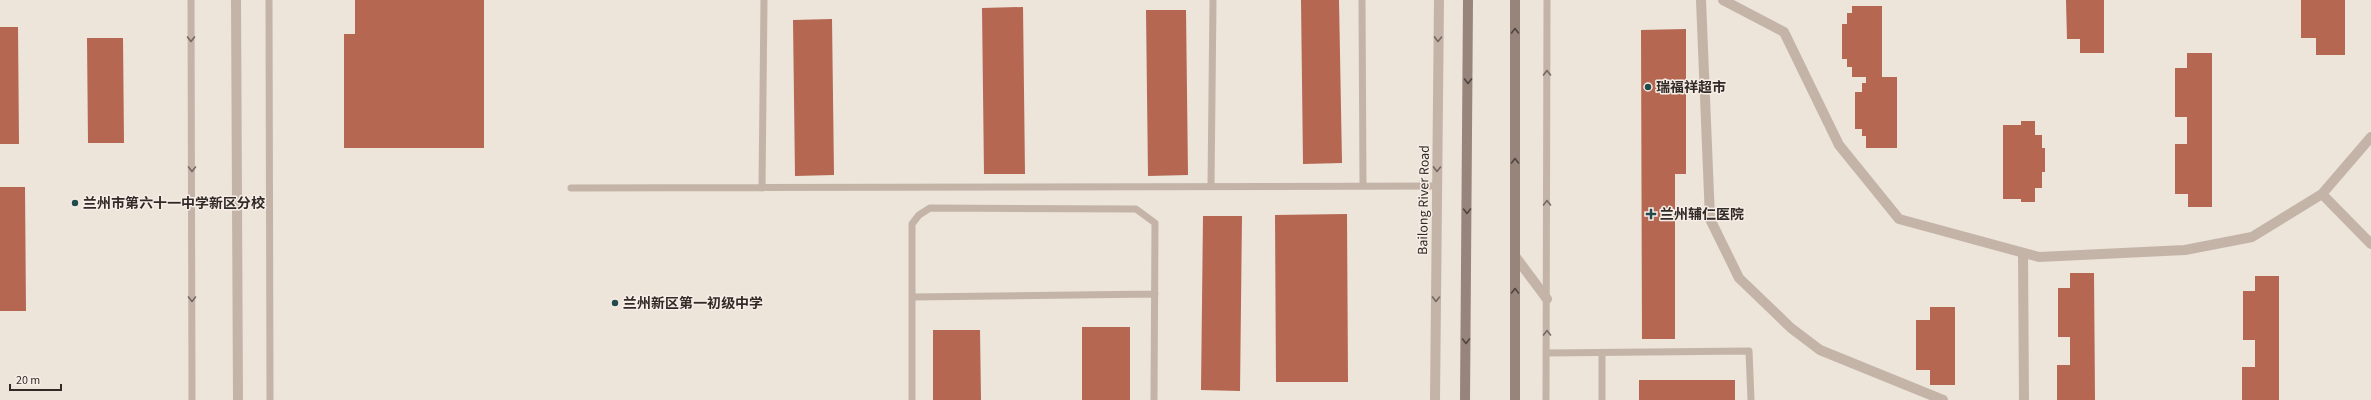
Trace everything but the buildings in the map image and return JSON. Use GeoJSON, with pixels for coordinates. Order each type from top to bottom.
{"type":"FeatureCollection","features":[{"type":"Feature","properties":{"kind":"main road"},"geometry":{"type":"LineString","coordinates":[[1465,400],[1468,0]]}},
{"type":"Feature","properties":{"kind":"main road"},"geometry":{"type":"LineString","coordinates":[[1515,0],[1515,400]]}},
{"type":"Feature","properties":{"kind":"street"},"geometry":{"type":"LineString","coordinates":[[236,0],[238,400]]}},
{"type":"Feature","properties":{"kind":"street","name":"Bailong River Road"},"geometry":{"type":"LineString","coordinates":[[1435,400],[1439,0]]}},
{"type":"Feature","properties":{"kind":"street"},"geometry":{"type":"LineString","coordinates":[[1701,0],[1710,218],[1739,278],[1791,328],[1820,350],[1943,400]]}},
{"type":"Feature","properties":{"kind":"street"},"geometry":{"type":"LineString","coordinates":[[1723,0],[1784,32],[1839,144],[1899,218],[2039,257],[2185,250],[2252,237],[2322,194],[2371,137]]}},
{"type":"Feature","properties":{"kind":"street"},"geometry":{"type":"LineString","coordinates":[[2322,194],[2371,244]]}},
{"type":"Feature","properties":{"kind":"street"},"geometry":{"type":"LineString","coordinates":[[2023,253],[2024,400]]}},
{"type":"Feature","properties":{"kind":"street"},"geometry":{"type":"LineString","coordinates":[[1515,256],[1547,299]]}},
{"type":"Feature","properties":{"kind":"lane"},"geometry":{"type":"LineString","coordinates":[[191,0],[192,400]]}},
{"type":"Feature","properties":{"kind":"lane"},"geometry":{"type":"LineString","coordinates":[[269,0],[270,400]]}},
{"type":"Feature","properties":{"kind":"lane"},"geometry":{"type":"LineString","coordinates":[[762,188],[764,0]]}},
{"type":"Feature","properties":{"kind":"lane"},"geometry":{"type":"LineString","coordinates":[[1211,186],[1213,0]]}},
{"type":"Feature","properties":{"kind":"lane"},"geometry":{"type":"LineString","coordinates":[[1362,0],[1363,186]]}},
{"type":"Feature","properties":{"kind":"lane"},"geometry":{"type":"LineString","coordinates":[[1546,400],[1547,0]]}},
{"type":"Feature","properties":{"kind":"lane"},"geometry":{"type":"LineString","coordinates":[[571,188],[1437,186]]}},
{"type":"Feature","properties":{"kind":"lane"},"geometry":{"type":"LineString","coordinates":[[912,400],[912,224],[919,215],[930,208],[1136,209],[1155,223],[1154,400]]}},
{"type":"Feature","properties":{"kind":"lane"},"geometry":{"type":"LineString","coordinates":[[912,297],[1154,294]]}},
{"type":"Feature","properties":{"kind":"lane"},"geometry":{"type":"LineString","coordinates":[[1547,353],[1749,351],[1751,400]]}},
{"type":"Feature","properties":{"kind":"lane"},"geometry":{"type":"LineString","coordinates":[[1602,353],[1602,400]]}},
{"type":"Feature","properties":{"kind":"place","name":"瑞福祥超市"},"geometry":{"type":"Point","coordinates":[1648,87]}},
{"type":"Feature","properties":{"kind":"place","name":"兰州市第六十一中学新区分校"},"geometry":{"type":"Point","coordinates":[75,203]}},
{"type":"Feature","properties":{"kind":"place","name":"兰州辅仁医院"},"geometry":{"type":"Point","coordinates":[1651,214]}},
{"type":"Feature","properties":{"kind":"place","name":"兰州新区第一初级中学"},"geometry":{"type":"Point","coordinates":[615,303]}}]}
